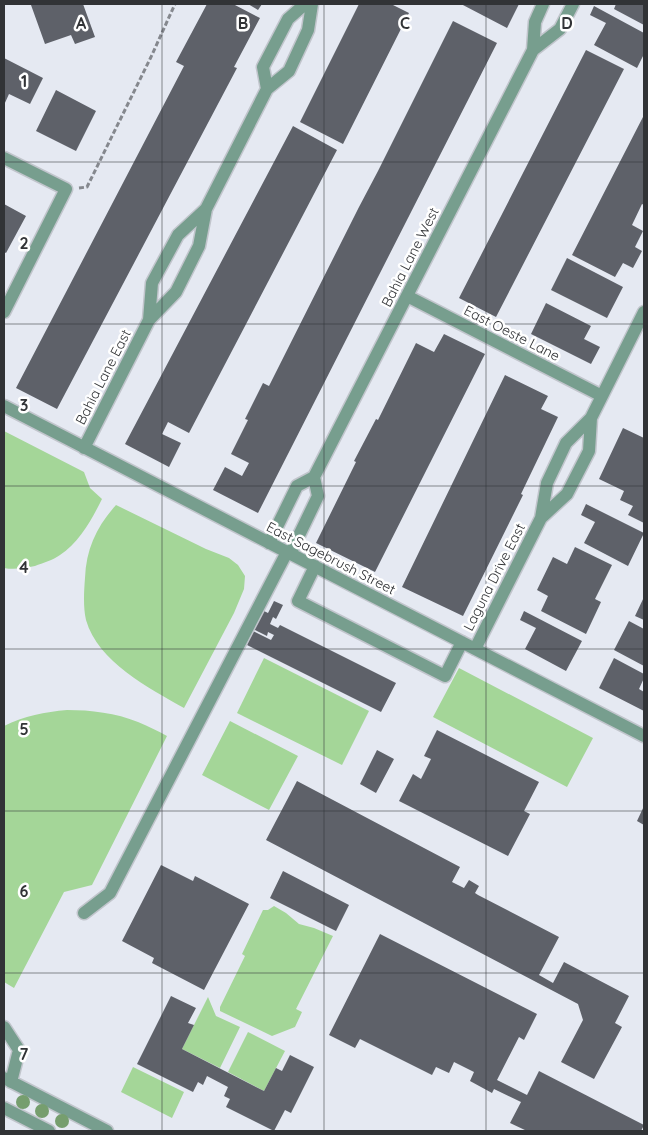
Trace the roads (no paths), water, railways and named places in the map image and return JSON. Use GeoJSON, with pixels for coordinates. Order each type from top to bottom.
{"type":"FeatureCollection","features":[{"type":"Feature","properties":{"kind":"street"},"geometry":{"type":"LineString","coordinates":[[267,89],[263,67],[288,19],[305,4]]}},
{"type":"Feature","properties":{"kind":"street","name":"Bahia Lane East"},"geometry":{"type":"LineString","coordinates":[[84,448],[149,320],[176,292],[199,246],[206,209],[267,89],[289,71],[308,30],[312,4]]}},
{"type":"Feature","properties":{"kind":"street","name":"Bahia Lane West"},"geometry":{"type":"LineString","coordinates":[[533,50],[534,22],[543,4]]}},
{"type":"Feature","properties":{"kind":"street","name":"Bahia Lane West"},"geometry":{"type":"LineString","coordinates":[[314,477],[533,50],[560,28],[573,4]]}},
{"type":"Feature","properties":{"kind":"street"},"geometry":{"type":"LineString","coordinates":[[4,158],[66,189],[4,312]]}},
{"type":"Feature","properties":{"kind":"street","name":"Bahia Lane East"},"geometry":{"type":"LineString","coordinates":[[149,320],[152,283],[178,235],[206,209]]}},
{"type":"Feature","properties":{"kind":"street","name":"East Oeste Lane"},"geometry":{"type":"LineString","coordinates":[[407,296],[602,396]]}},
{"type":"Feature","properties":{"kind":"street","name":"Laguna Drive East"},"geometry":{"type":"LineString","coordinates":[[475,649],[541,518],[547,483],[566,443],[591,418],[644,312]]}},
{"type":"Feature","properties":{"kind":"street","name":"East Sagebrush Street"},"geometry":{"type":"LineString","coordinates":[[4,406],[644,736]]}},
{"type":"Feature","properties":{"kind":"street","name":"Laguna Drive East"},"geometry":{"type":"LineString","coordinates":[[541,518],[568,494],[589,451],[591,418]]}},
{"type":"Feature","properties":{"kind":"street"},"geometry":{"type":"LineString","coordinates":[[84,913],[110,893],[318,496],[314,477],[297,486],[269,543]]}},
{"type":"Feature","properties":{"kind":"street"},"geometry":{"type":"LineString","coordinates":[[315,566],[298,601],[445,676],[462,642]]}},
{"type":"Feature","properties":{"kind":"street"},"geometry":{"type":"LineString","coordinates":[[4,1027],[19,1050],[7,1080],[107,1131]]}},
{"type":"Feature","properties":{"kind":"street"},"geometry":{"type":"LineString","coordinates":[[4,1108],[48,1131]]}}]}
